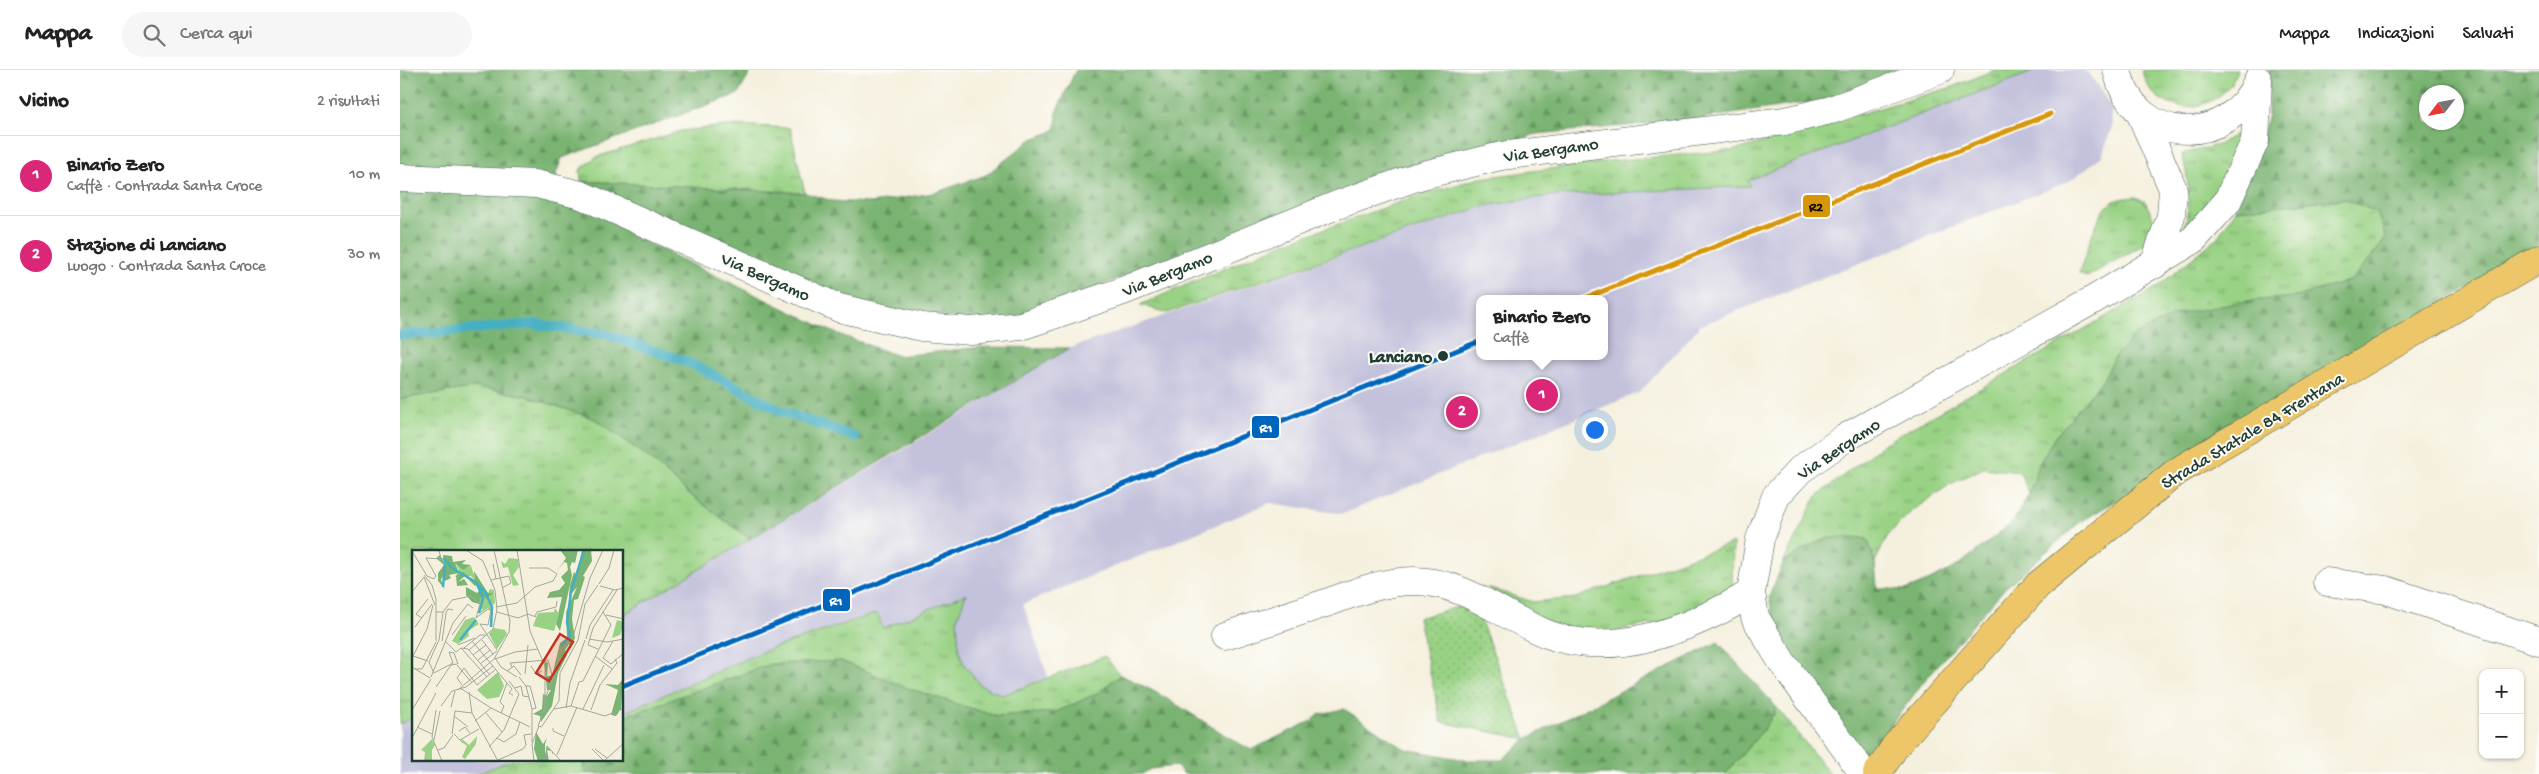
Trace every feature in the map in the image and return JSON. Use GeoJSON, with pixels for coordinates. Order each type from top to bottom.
{"type":"FeatureCollection","features":[{"type":"Feature","properties":{"kind":"main road","name":"Strada Statale 84 Frentana"},"geometry":{"type":"LineString","coordinates":[[1877,774],[1896,745],[2038,585],[2176,472],[2539,259]]}},
{"type":"Feature","properties":{"kind":"street","name":"Via Bergamo"},"geometry":{"type":"LineString","coordinates":[[400,178],[536,184],[581,194],[839,308],[922,327],[971,331],[1021,326],[1114,294],[1337,204],[1419,176],[1501,156],[1785,121],[1830,110],[1940,70]]}},
{"type":"Feature","properties":{"kind":"street"},"geometry":{"type":"LineString","coordinates":[[2116,70],[2128,97],[2140,112],[2173,189],[2172,216],[2154,265]]}},
{"type":"Feature","properties":{"kind":"street","name":"Via Bergamo"},"geometry":{"type":"LineString","coordinates":[[1864,774],[1782,662],[1755,617],[1752,593],[1760,539],[1776,496],[1800,470],[1845,438],[2154,265],[2192,240],[2228,202],[2256,141],[2259,75]]}},
{"type":"Feature","properties":{"kind":"street"},"geometry":{"type":"LineString","coordinates":[[2140,112],[2155,122],[2172,128],[2190,131],[2207,128],[2224,121],[2239,111],[2250,97],[2259,75]]}},
{"type":"Feature","properties":{"kind":"street"},"geometry":{"type":"LineString","coordinates":[[1225,636],[1373,587],[1415,581],[1447,586],[1479,599],[1547,634],[1590,644],[1634,641],[1667,632],[1729,607],[1752,593]]}},
{"type":"Feature","properties":{"kind":"street"},"geometry":{"type":"LineString","coordinates":[[2327,582],[2386,590],[2539,641]]}},
{"type":"Feature","properties":{"kind":"shaded area"},"geometry":{"type":"Polygon","coordinates":[[[1995,70],[2083,70],[2090,74],[2111,107],[2112,127],[2102,156],[2070,181],[1701,325],[1640,392],[1343,514],[1270,503],[1023,604],[1048,677],[1003,695],[981,686],[964,664],[959,651],[957,619],[965,595],[883,628],[877,613],[764,651],[624,713],[624,614],[909,446],[1070,348],[1484,206],[1547,196],[1749,185],[1737,150],[1952,87],[1995,70]]]}},
{"type":"Feature","properties":{"kind":"shaded area"},"geometry":{"type":"Polygon","coordinates":[[[412,718],[412,762],[506,762],[477,774],[400,774],[400,724],[412,718]]]}},
{"type":"Feature","properties":{"kind":"green space"},"geometry":{"type":"Polygon","coordinates":[[[400,70],[752,70],[738,94],[562,158],[556,174],[558,182],[637,238],[835,333],[898,356],[982,347],[1070,348],[750,539],[692,496],[652,460],[595,419],[527,396],[478,387],[400,399],[400,70]]]}},
{"type":"Feature","properties":{"kind":"green space"},"geometry":{"type":"Polygon","coordinates":[[[1076,70],[1907,70],[1825,100],[1691,120],[1536,134],[1330,199],[1003,322],[861,309],[581,181],[805,193],[833,201],[871,203],[934,193],[986,175],[1032,139],[1051,132],[1056,127],[1057,110],[1076,70]]]}},
{"type":"Feature","properties":{"kind":"green space"},"geometry":{"type":"Polygon","coordinates":[[[1995,70],[2038,70],[1748,180],[1750,186],[1547,196],[1484,206],[1167,313],[1140,305],[1279,245],[1411,198],[1480,178],[1610,161],[1737,150],[1952,87],[1995,70]]]}},
{"type":"Feature","properties":{"kind":"green space"},"geometry":{"type":"Polygon","coordinates":[[[2142,70],[2237,70],[2229,86],[2218,97],[2203,104],[2188,107],[2173,105],[2159,98],[2148,87],[2142,70]]]}},
{"type":"Feature","properties":{"kind":"green space"},"geometry":{"type":"Polygon","coordinates":[[[2269,70],[2539,70],[2539,245],[2079,523],[2005,588],[1924,681],[1862,764],[1776,633],[1769,597],[1783,563],[1820,540],[1848,536],[1867,539],[1875,562],[1877,588],[1905,590],[1959,565],[2013,522],[2029,494],[2040,462],[2055,437],[2102,381],[2116,355],[2137,334],[2176,314],[2248,301],[2296,297],[2352,280],[2386,239],[2377,212],[2344,199],[2236,210],[2268,118],[2269,70]]]}},
{"type":"Feature","properties":{"kind":"green space"},"geometry":{"type":"Polygon","coordinates":[[[734,125],[790,128],[805,193],[581,181],[580,170],[596,157],[681,131],[734,125]]]}},
{"type":"Feature","properties":{"kind":"green space"},"geometry":{"type":"Polygon","coordinates":[[[2243,130],[2234,158],[2221,184],[2204,208],[2184,228],[2188,209],[2188,191],[2182,154],[2218,145],[2243,130]]]}},
{"type":"Feature","properties":{"kind":"green space"},"geometry":{"type":"Polygon","coordinates":[[[2135,197],[2145,201],[2154,220],[2148,242],[2087,277],[2079,273],[2096,225],[2106,207],[2117,200],[2135,197]]]}},
{"type":"Feature","properties":{"kind":"green space"},"geometry":{"type":"Polygon","coordinates":[[[2344,199],[2377,212],[2386,239],[2352,280],[2296,297],[2248,301],[2116,355],[2102,381],[2055,437],[2040,462],[2029,494],[2020,472],[1983,468],[1949,485],[1913,510],[1888,535],[1875,562],[1867,539],[1820,540],[1783,563],[1816,497],[1885,443],[2156,288],[2217,238],[2236,210],[2344,199]]]}},
{"type":"Feature","properties":{"kind":"green space"},"geometry":{"type":"Polygon","coordinates":[[[477,387],[527,396],[595,419],[652,460],[692,496],[750,539],[624,614],[624,550],[412,550],[412,718],[400,724],[400,399],[477,387]]]}},
{"type":"Feature","properties":{"kind":"green space"},"geometry":{"type":"Polygon","coordinates":[[[1733,543],[1732,590],[1664,622],[1606,632],[1557,627],[1487,587],[1533,602],[1575,598],[1733,543]]]}},
{"type":"Feature","properties":{"kind":"green space"},"geometry":{"type":"Polygon","coordinates":[[[966,594],[957,619],[959,651],[964,664],[981,686],[1003,695],[1105,656],[1120,675],[1098,693],[1056,712],[995,716],[910,689],[841,661],[771,664],[624,717],[624,713],[764,651],[877,613],[883,628],[966,594]]]}},
{"type":"Feature","properties":{"kind":"green space"},"geometry":{"type":"Polygon","coordinates":[[[1465,605],[1479,616],[1526,739],[1441,722],[1418,618],[1465,605]]]}},
{"type":"Feature","properties":{"kind":"green space"},"geometry":{"type":"Polygon","coordinates":[[[1718,642],[1777,708],[1764,729],[1725,774],[1184,774],[1176,766],[1150,769],[1142,774],[586,774],[582,762],[624,762],[624,717],[771,664],[841,661],[910,689],[995,716],[1056,712],[1098,693],[1120,675],[1154,691],[1251,750],[1311,721],[1320,714],[1344,709],[1405,749],[1466,760],[1502,760],[1526,739],[1718,642]]]}},
{"type":"Feature","properties":{"kind":"green space"},"geometry":{"type":"Polygon","coordinates":[[[1777,708],[1830,774],[1725,774],[1764,729],[1777,708]]]}},
{"type":"Feature","properties":{"kind":"green space"},"geometry":{"type":"Polygon","coordinates":[[[506,762],[582,762],[586,774],[477,774],[506,762]]]}},
{"type":"Feature","properties":{"kind":"waterway"},"geometry":{"type":"LineString","coordinates":[[400,335],[534,324],[605,334],[690,363],[783,412],[855,437]]}},
{"type":"Feature","properties":{"kind":"transit line","name":"R2"},"geometry":{"type":"LineString","coordinates":[[1593,295],[2050,114]]}},
{"type":"Feature","properties":{"kind":"transit line","name":"R1"},"geometry":{"type":"LineString","coordinates":[[624,685],[1476,343]]}},
{"type":"Feature","properties":{"kind":"place","name":"Lanciano"},"geometry":{"type":"Point","coordinates":[1443,356]}},
{"type":"Feature","properties":{"kind":"place","name":"Binario Zero"},"geometry":{"type":"Point","coordinates":[1542,395]}},
{"type":"Feature","properties":{"kind":"place","name":"Stazione di Lanciano"},"geometry":{"type":"Point","coordinates":[1462,412]}}]}
